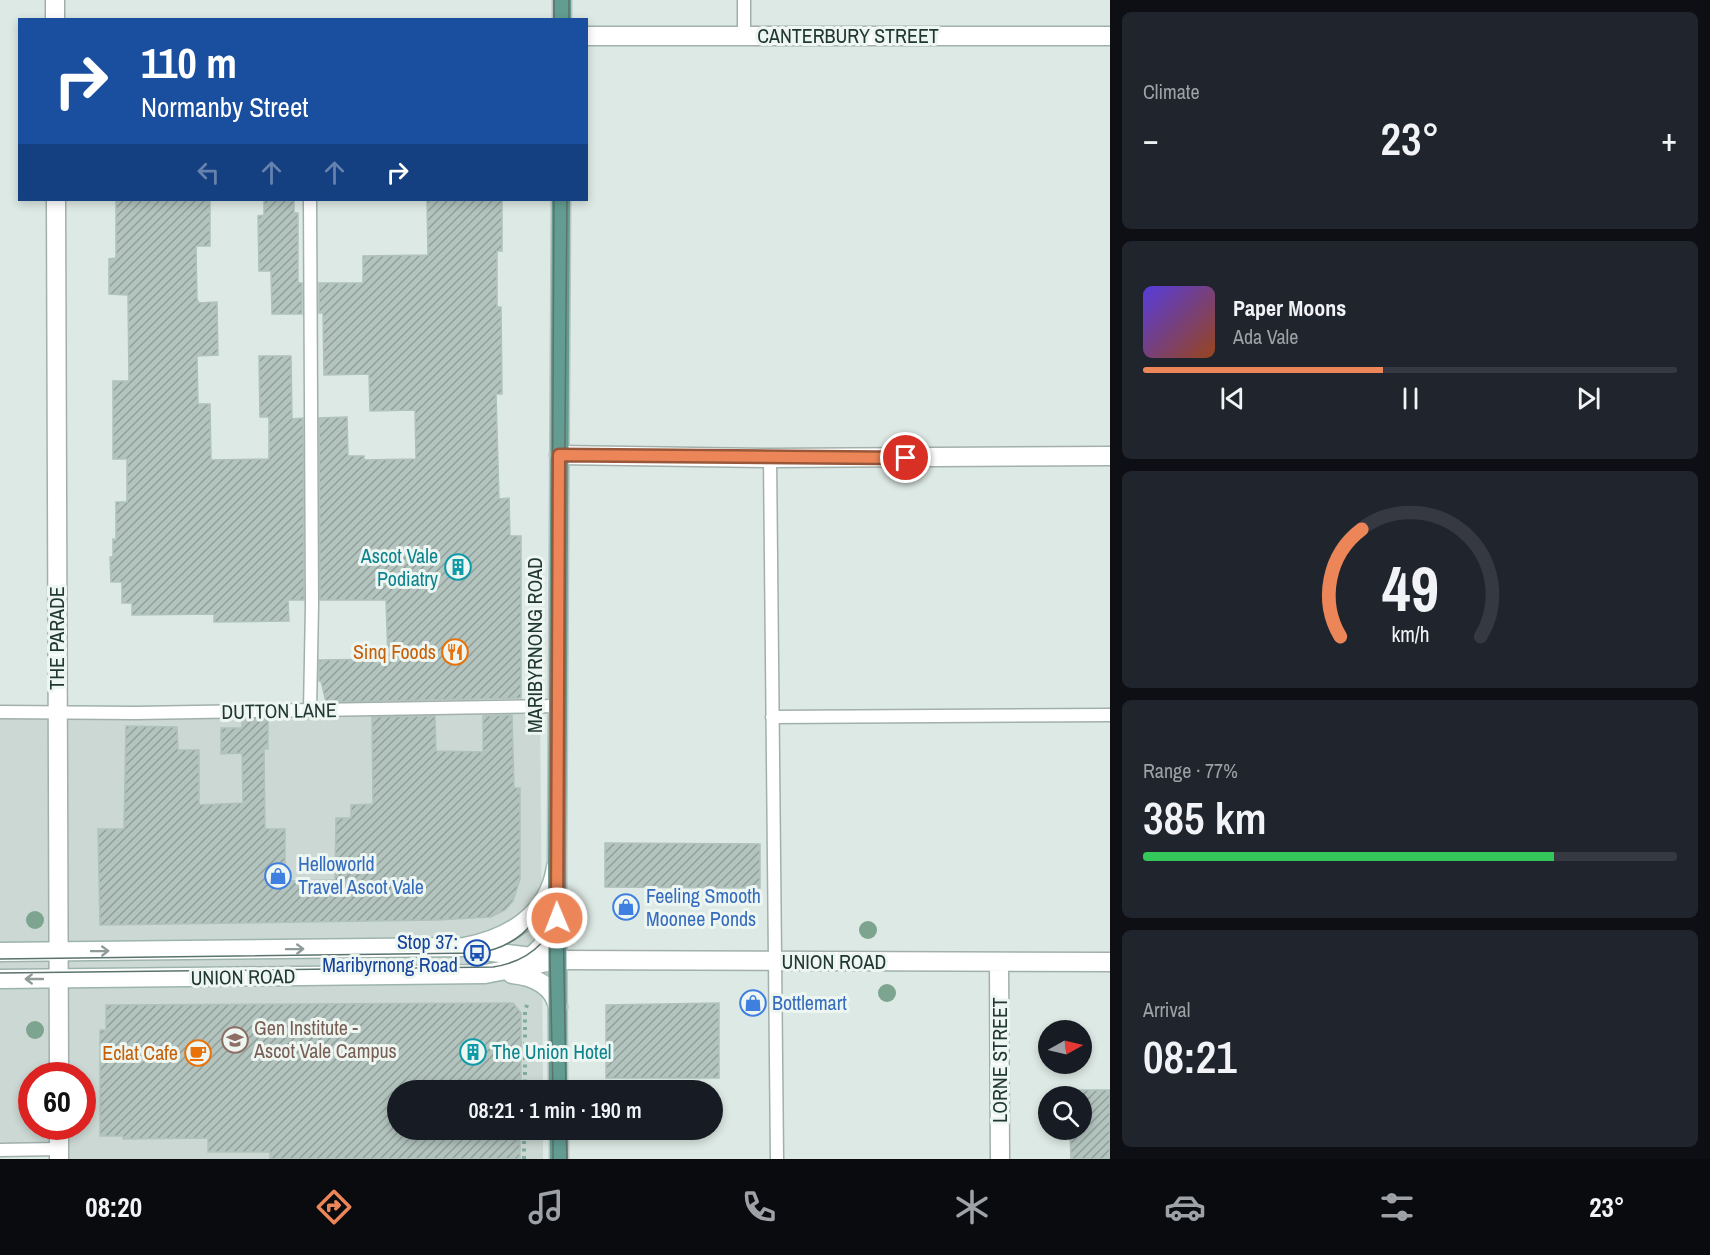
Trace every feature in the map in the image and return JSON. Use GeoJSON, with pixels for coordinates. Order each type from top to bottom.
{"type":"FeatureCollection","features":[{"type":"Feature","properties":{"kind":"main road"},"geometry":{"type":"LineString","coordinates":[[562,0],[562,18]]}},
{"type":"Feature","properties":{"kind":"main road","name":"MARIBYRNONG ROAD"},"geometry":{"type":"LineString","coordinates":[[558,1080],[561,201]]}},
{"type":"Feature","properties":{"kind":"main road"},"geometry":{"type":"LineString","coordinates":[[559,1140],[559,1159]]}},
{"type":"Feature","properties":{"kind":"street"},"geometry":{"type":"LineString","coordinates":[[55,0],[55,18]]}},
{"type":"Feature","properties":{"kind":"street","name":"CANTERBURY STREET"},"geometry":{"type":"LineString","coordinates":[[588,36],[1110,36]]}},
{"type":"Feature","properties":{"kind":"street","name":"THE PARADE"},"geometry":{"type":"LineString","coordinates":[[56,201],[59,1062]]}},
{"type":"Feature","properties":{"kind":"street"},"geometry":{"type":"LineString","coordinates":[[559,455],[770,458],[1110,456]]}},
{"type":"Feature","properties":{"kind":"street","name":"UNION ROAD"},"geometry":{"type":"LineString","coordinates":[[441,948],[491,941],[520,926],[544,900],[553,880],[557,861]]}},
{"type":"Feature","properties":{"kind":"street"},"geometry":{"type":"LineString","coordinates":[[492,974],[519,966],[533,956],[551,932],[557,908]]}},
{"type":"Feature","properties":{"kind":"street","name":"UNION ROAD"},"geometry":{"type":"LineString","coordinates":[[0,952],[441,948],[558,960],[1110,962]]}},
{"type":"Feature","properties":{"kind":"street","name":"UNION ROAD"},"geometry":{"type":"LineString","coordinates":[[492,974],[558,960]]}},
{"type":"Feature","properties":{"kind":"street","name":"LORNE STREET"},"geometry":{"type":"LineString","coordinates":[[999,962],[1000,1159]]}},
{"type":"Feature","properties":{"kind":"street","name":"UNION ROAD"},"geometry":{"type":"LineString","coordinates":[[0,980],[523,975],[536,979],[551,991],[558,1007]]}},
{"type":"Feature","properties":{"kind":"lane"},"geometry":{"type":"LineString","coordinates":[[744,0],[744,36]]}},
{"type":"Feature","properties":{"kind":"lane"},"geometry":{"type":"LineString","coordinates":[[310,201],[312,605],[310,711]]}},
{"type":"Feature","properties":{"kind":"lane"},"geometry":{"type":"LineString","coordinates":[[770,458],[777,1159]]}},
{"type":"Feature","properties":{"kind":"lane","name":"DUTTON LANE"},"geometry":{"type":"LineString","coordinates":[[0,712],[136,713],[558,706]]}},
{"type":"Feature","properties":{"kind":"lane"},"geometry":{"type":"LineString","coordinates":[[772,717],[1110,715]]}},
{"type":"Feature","properties":{"kind":"lane"},"geometry":{"type":"LineString","coordinates":[[0,1150],[59,1154]]}},
{"type":"Feature","properties":{"kind":"path"},"geometry":{"type":"LineString","coordinates":[[525,1080],[525,1011],[529,998]]}},
{"type":"Feature","properties":{"kind":"path"},"geometry":{"type":"LineString","coordinates":[[524,1140],[524,1159]]}},
{"type":"Feature","properties":{"kind":"shaded area"},"geometry":{"type":"Polygon","coordinates":[[[540,706],[543,1080],[387,1080],[387,1140],[543,1140],[543,1159],[59,1159],[59,1143],[0,1143],[0,712],[540,706]]]}},
{"type":"Feature","properties":{"kind":"building"},"geometry":{"type":"Polygon","coordinates":[[[116,201],[210,201],[210,246],[196,246],[197,299],[199,303],[217,302],[218,355],[197,356],[198,404],[210,404],[211,460],[269,459],[269,417],[260,417],[259,356],[291,356],[292,419],[303,418],[304,600],[288,600],[289,621],[214,622],[214,614],[132,615],[132,603],[122,603],[122,582],[111,582],[110,557],[113,557],[113,539],[116,540],[116,502],[127,502],[127,459],[113,459],[113,381],[129,381],[128,295],[109,294],[109,259],[116,258],[116,201]]]}},
{"type":"Feature","properties":{"kind":"building"},"geometry":{"type":"Polygon","coordinates":[[[264,201],[294,201],[294,213],[298,213],[298,283],[302,283],[302,314],[272,314],[271,271],[259,271],[258,216],[264,215],[264,201]]]}},
{"type":"Feature","properties":{"kind":"building"},"geometry":{"type":"Polygon","coordinates":[[[427,201],[502,201],[502,251],[497,251],[497,307],[501,307],[502,394],[496,394],[499,499],[509,498],[510,536],[521,536],[521,698],[326,702],[321,681],[319,681],[319,660],[388,659],[386,600],[320,600],[319,418],[347,417],[348,456],[364,456],[364,460],[416,459],[415,410],[370,411],[369,374],[324,375],[323,313],[319,313],[319,283],[363,283],[363,256],[428,255],[427,201]]]}},
{"type":"Feature","properties":{"kind":"building"},"geometry":{"type":"Polygon","coordinates":[[[512,715],[514,788],[520,788],[520,879],[513,901],[505,910],[491,917],[437,920],[100,925],[98,829],[124,829],[126,726],[177,727],[178,750],[199,750],[199,805],[243,803],[242,753],[221,754],[221,728],[242,728],[242,719],[268,719],[268,749],[264,749],[265,829],[285,829],[285,881],[335,880],[336,818],[351,818],[351,805],[373,804],[372,717],[435,716],[436,751],[483,752],[483,716],[512,715]]]}},
{"type":"Feature","properties":{"kind":"building"},"geometry":{"type":"Polygon","coordinates":[[[605,843],[760,844],[760,888],[605,887],[605,843]]]}},
{"type":"Feature","properties":{"kind":"building"},"geometry":{"type":"Polygon","coordinates":[[[513,1003],[521,1013],[521,1080],[387,1080],[387,1140],[520,1140],[520,1159],[270,1159],[270,1152],[208,1152],[208,1138],[123,1139],[123,1136],[100,1136],[100,1030],[106,1030],[106,1005],[513,1003]]]}},
{"type":"Feature","properties":{"kind":"building"},"geometry":{"type":"Polygon","coordinates":[[[719,1003],[719,1078],[606,1078],[606,1005],[719,1003]]]}},
{"type":"Feature","properties":{"kind":"building"},"geometry":{"type":"Polygon","coordinates":[[[1092,1090],[1110,1090],[1110,1159],[1071,1159],[1070,1140],[1092,1140],[1092,1090]]]}},
{"type":"Feature","properties":{"kind":"tram line"},"geometry":{"type":"LineString","coordinates":[[554,0],[554,18]]}},
{"type":"Feature","properties":{"kind":"tram line"},"geometry":{"type":"LineString","coordinates":[[569,0],[569,18]]}},
{"type":"Feature","properties":{"kind":"tram line"},"geometry":{"type":"LineString","coordinates":[[553,1080],[550,959],[554,201]]}},
{"type":"Feature","properties":{"kind":"tram line"},"geometry":{"type":"LineString","coordinates":[[0,973],[493,967],[507,964],[532,952],[549,933],[555,921],[561,894],[567,201]]}},
{"type":"Feature","properties":{"kind":"tram line"},"geometry":{"type":"LineString","coordinates":[[0,959],[477,953],[501,946],[522,934],[537,916],[547,892]]}},
{"type":"Feature","properties":{"kind":"tram line"},"geometry":{"type":"LineString","coordinates":[[563,911],[566,1080]]}},
{"type":"Feature","properties":{"kind":"tram line"},"geometry":{"type":"LineString","coordinates":[[553,1140],[553,1159]]}},
{"type":"Feature","properties":{"kind":"tram line"},"geometry":{"type":"LineString","coordinates":[[566,1140],[567,1159]]}},
{"type":"Feature","properties":{"kind":"place","name":"Ascot Vale Podiatry"},"geometry":{"type":"Point","coordinates":[458,567]}},
{"type":"Feature","properties":{"kind":"place","name":"Sinq Foods"},"geometry":{"type":"Point","coordinates":[455,652]}},
{"type":"Feature","properties":{"kind":"place","name":"Helloworld Travel Ascot Vale"},"geometry":{"type":"Point","coordinates":[278,876]}},
{"type":"Feature","properties":{"kind":"place","name":"Feeling Smooth Moonee Ponds"},"geometry":{"type":"Point","coordinates":[626,907]}},
{"type":"Feature","properties":{"kind":"place","name":"Stop 37: Maribyrnong Road"},"geometry":{"type":"Point","coordinates":[477,953]}},
{"type":"Feature","properties":{"kind":"place","name":"Bottlemart"},"geometry":{"type":"Point","coordinates":[753,1003]}},
{"type":"Feature","properties":{"kind":"place","name":"Gen Institute - Ascot Vale Campus"},"geometry":{"type":"Point","coordinates":[235,1040]}},
{"type":"Feature","properties":{"kind":"place","name":"The Union Hotel"},"geometry":{"type":"Point","coordinates":[473,1052]}},
{"type":"Feature","properties":{"kind":"place","name":"Eclat Cafe"},"geometry":{"type":"Point","coordinates":[198,1053]}},
{"type":"Feature","properties":{"kind":"route"},"geometry":{"type":"LineString","coordinates":[[557,918],[559,455],[906,458]]}}]}
